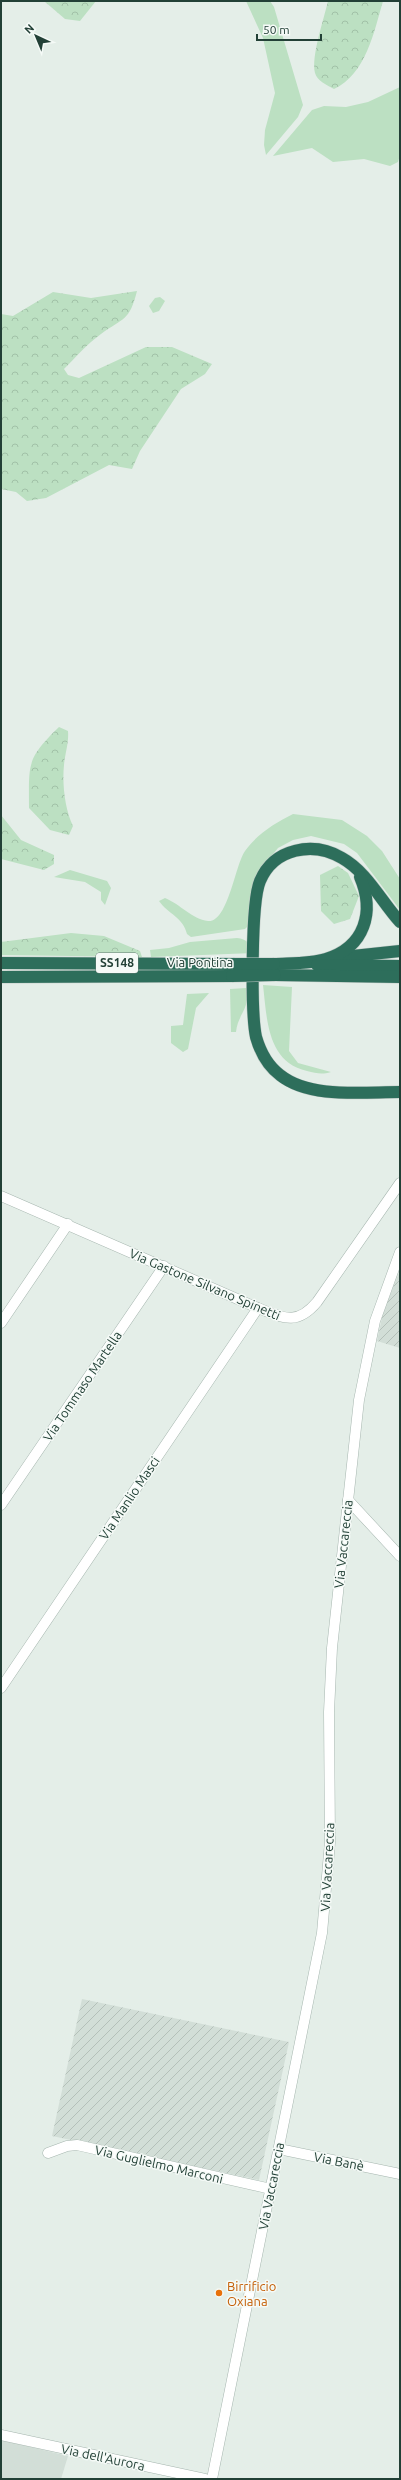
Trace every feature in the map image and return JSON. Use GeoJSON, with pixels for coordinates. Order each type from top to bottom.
{"type":"FeatureCollection","features":[{"type":"Feature","properties":{"kind":"highway"},"geometry":{"type":"LineString","coordinates":[[400,922],[356,869],[343,858],[328,851],[305,848],[280,858],[263,876],[255,905],[254,1017],[257,1038],[262,1052],[272,1067],[285,1079],[300,1086],[323,1091],[400,1092]]}},
{"type":"Feature","properties":{"kind":"highway"},"geometry":{"type":"LineString","coordinates":[[326,959],[352,944],[366,920],[368,901],[356,869]]}},
{"type":"Feature","properties":{"kind":"highway"},"geometry":{"type":"LineString","coordinates":[[274,970],[326,959],[400,951]]}},
{"type":"Feature","properties":{"kind":"highway","name":"Via Pontina"},"geometry":{"type":"LineString","coordinates":[[1,963],[233,970],[400,966]]}},
{"type":"Feature","properties":{"kind":"highway","name":"Via Pontina"},"geometry":{"type":"LineString","coordinates":[[1,977],[233,970]]}},
{"type":"Feature","properties":{"kind":"highway","name":"Via Pontina"},"geometry":{"type":"LineString","coordinates":[[274,970],[400,976]]}},
{"type":"Feature","properties":{"kind":"street","name":"Via Gastone Silvano Spinetti"},"geometry":{"type":"LineString","coordinates":[[1,1196],[258,1308],[287,1318],[300,1316],[311,1309],[400,1183]]}},
{"type":"Feature","properties":{"kind":"street"},"geometry":{"type":"LineString","coordinates":[[1,1323],[68,1224]]}},
{"type":"Feature","properties":{"kind":"street","name":"Via Vaccareccia"},"geometry":{"type":"LineString","coordinates":[[212,2479],[319,1953],[327,1896],[330,1829],[330,1674],[359,1400],[372,1331],[384,1290],[400,1252]]}},
{"type":"Feature","properties":{"kind":"street","name":"Via Tommaso Martella"},"geometry":{"type":"LineString","coordinates":[[1,1505],[164,1266]]}},
{"type":"Feature","properties":{"kind":"street","name":"Via Manlio Masci"},"geometry":{"type":"LineString","coordinates":[[1,1688],[258,1308]]}},
{"type":"Feature","properties":{"kind":"street"},"geometry":{"type":"LineString","coordinates":[[348,1500],[400,1556]]}},
{"type":"Feature","properties":{"kind":"street","name":"Via Guglielmo Marconi"},"geometry":{"type":"LineString","coordinates":[[48,2153],[67,2146],[77,2145],[271,2189]]}},
{"type":"Feature","properties":{"kind":"street","name":"Via Banè"},"geometry":{"type":"LineString","coordinates":[[279,2149],[400,2174]]}},
{"type":"Feature","properties":{"kind":"street","name":"Via dell'Aurora"},"geometry":{"type":"LineString","coordinates":[[1,2435],[205,2479]]}},
{"type":"Feature","properties":{"kind":"shaded area"},"geometry":{"type":"Polygon","coordinates":[[[400,1270],[400,1348],[377,1341],[383,1313],[400,1270]]]}},
{"type":"Feature","properties":{"kind":"shaded area"},"geometry":{"type":"Polygon","coordinates":[[[82,1999],[289,2042],[259,2180],[52,2136],[82,1999]]]}},
{"type":"Feature","properties":{"kind":"shaded area"},"geometry":{"type":"Polygon","coordinates":[[[1,2440],[68,2456],[61,2479],[1,2479],[1,2440]]]}},
{"type":"Feature","properties":{"kind":"green space"},"geometry":{"type":"Polygon","coordinates":[[[44,1],[96,1],[80,21],[65,19],[44,1]]]}},
{"type":"Feature","properties":{"kind":"green space"},"geometry":{"type":"Polygon","coordinates":[[[246,1],[270,1],[274,7],[303,105],[298,117],[266,155],[264,145],[265,130],[275,93],[263,38],[246,1]]]}},
{"type":"Feature","properties":{"kind":"green space"},"geometry":{"type":"Polygon","coordinates":[[[328,1],[383,1],[372,39],[361,63],[345,82],[334,89],[316,76],[314,66],[318,37],[328,1]]]}},
{"type":"Feature","properties":{"kind":"green space"},"geometry":{"type":"Polygon","coordinates":[[[400,87],[400,155],[398,162],[390,166],[364,159],[333,162],[312,148],[273,156],[312,110],[324,106],[346,107],[368,102],[400,87]]]}},
{"type":"Feature","properties":{"kind":"green space"},"geometry":{"type":"Polygon","coordinates":[[[137,291],[131,308],[125,318],[96,338],[77,355],[64,369],[68,375],[79,378],[146,347],[172,347],[212,364],[205,374],[181,389],[140,451],[132,469],[109,465],[46,498],[27,501],[16,492],[1,489],[1,314],[13,316],[53,292],[91,298],[137,291]]]}},
{"type":"Feature","properties":{"kind":"green space"},"geometry":{"type":"Polygon","coordinates":[[[160,297],[165,301],[159,311],[153,313],[149,306],[155,298],[160,297]]]}},
{"type":"Feature","properties":{"kind":"green space"},"geometry":{"type":"Polygon","coordinates":[[[59,727],[68,731],[63,780],[66,805],[73,826],[69,835],[50,830],[29,808],[29,781],[32,763],[40,747],[59,727]]]}},
{"type":"Feature","properties":{"kind":"green space"},"geometry":{"type":"Polygon","coordinates":[[[293,814],[342,820],[367,836],[382,851],[400,879],[400,910],[357,853],[344,844],[311,836],[293,840],[278,848],[261,869],[250,924],[245,929],[191,937],[187,934],[185,928],[179,920],[159,901],[165,898],[202,920],[208,921],[215,919],[221,913],[226,903],[241,858],[245,851],[255,839],[280,821],[293,814]]]}},
{"type":"Feature","properties":{"kind":"green space"},"geometry":{"type":"Polygon","coordinates":[[[1,815],[21,840],[54,855],[54,864],[44,870],[1,859],[1,815]]]}},
{"type":"Feature","properties":{"kind":"green space"},"geometry":{"type":"Polygon","coordinates":[[[338,866],[348,873],[359,896],[350,919],[334,924],[321,911],[320,875],[338,866]]]}},
{"type":"Feature","properties":{"kind":"green space"},"geometry":{"type":"Polygon","coordinates":[[[70,870],[107,881],[111,888],[105,905],[101,900],[101,892],[85,882],[54,877],[70,870]]]}},
{"type":"Feature","properties":{"kind":"green space"},"geometry":{"type":"Polygon","coordinates":[[[71,933],[104,936],[140,951],[142,957],[1,955],[1,942],[71,933]]]}},
{"type":"Feature","properties":{"kind":"green space"},"geometry":{"type":"Polygon","coordinates":[[[237,938],[248,942],[254,953],[151,957],[150,950],[169,948],[190,942],[237,938]]]}},
{"type":"Feature","properties":{"kind":"green space"},"geometry":{"type":"Polygon","coordinates":[[[263,985],[292,987],[289,1051],[298,1063],[331,1072],[321,1074],[307,1071],[294,1066],[284,1059],[277,1049],[268,1025],[263,985]]]}},
{"type":"Feature","properties":{"kind":"green space"},"geometry":{"type":"Polygon","coordinates":[[[246,988],[246,1006],[239,1020],[236,1032],[231,1032],[230,989],[246,988]]]}},
{"type":"Feature","properties":{"kind":"green space"},"geometry":{"type":"Polygon","coordinates":[[[209,993],[196,1008],[188,1049],[183,1052],[171,1043],[171,1026],[183,1025],[187,994],[209,993]]]}},
{"type":"Feature","properties":{"kind":"place","name":"Birrificio Oxiana"},"geometry":{"type":"Point","coordinates":[219,2293]}}]}
